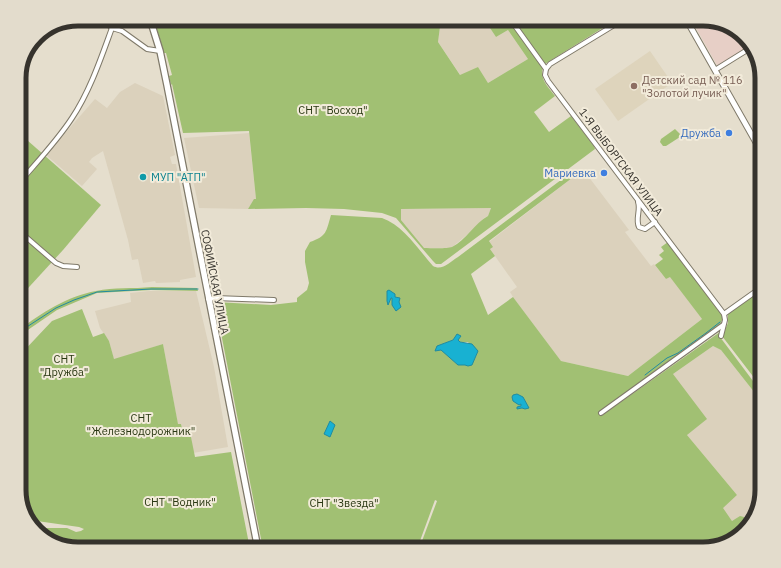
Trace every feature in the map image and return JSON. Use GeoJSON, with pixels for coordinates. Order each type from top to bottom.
{"type":"FeatureCollection","features":[{"type":"Feature","properties":{"kind":"main road","name":"СОФИЙСКАЯ УЛИЦА"},"geometry":{"type":"LineString","coordinates":[[152,26],[160,51],[257,542]]}},
{"type":"Feature","properties":{"kind":"street","name":"1-Я ВЫБОРГСКАЯ УЛИЦА"},"geometry":{"type":"LineString","coordinates":[[515,26],[546,68],[545,74],[548,81],[724,314]]}},
{"type":"Feature","properties":{"kind":"street"},"geometry":{"type":"LineString","coordinates":[[546,68],[550,64],[612,26]]}},
{"type":"Feature","properties":{"kind":"street"},"geometry":{"type":"LineString","coordinates":[[690,26],[755,141]]}},
{"type":"Feature","properties":{"kind":"street"},"geometry":{"type":"LineString","coordinates":[[26,175],[56,140],[72,118],[94,76],[112,28],[122,31],[147,50],[160,51]]}},
{"type":"Feature","properties":{"kind":"street"},"geometry":{"type":"LineString","coordinates":[[715,70],[747,50]]}},
{"type":"Feature","properties":{"kind":"street"},"geometry":{"type":"LineString","coordinates":[[637,199],[640,207],[637,223],[639,227],[645,229],[655,222]]}},
{"type":"Feature","properties":{"kind":"street"},"geometry":{"type":"LineString","coordinates":[[26,237],[56,263],[63,266],[77,267]]}},
{"type":"Feature","properties":{"kind":"street"},"geometry":{"type":"LineString","coordinates":[[721,336],[725,318],[724,314],[755,292]]}},
{"type":"Feature","properties":{"kind":"street"},"geometry":{"type":"LineString","coordinates":[[208,299],[274,300]]}},
{"type":"Feature","properties":{"kind":"street"},"geometry":{"type":"LineString","coordinates":[[601,413],[723,325]]}},
{"type":"Feature","properties":{"kind":"shaded area"},"geometry":{"type":"Polygon","coordinates":[[[440,26],[489,26],[496,37],[508,30],[528,59],[488,83],[478,67],[461,76],[438,42],[440,26]]]}},
{"type":"Feature","properties":{"kind":"shaded area"},"geometry":{"type":"Polygon","coordinates":[[[695,26],[710,26],[726,31],[740,41],[745,50],[718,67],[695,26]]]}},
{"type":"Feature","properties":{"kind":"shaded area","name":"Детский сад № 116 \"Золотой лучик\""},"geometry":{"type":"Polygon","coordinates":[[[650,51],[672,83],[618,121],[595,89],[650,51]]]}},
{"type":"Feature","properties":{"kind":"shaded area"},"geometry":{"type":"Polygon","coordinates":[[[135,83],[163,96],[175,155],[170,157],[172,164],[176,164],[196,277],[180,280],[180,282],[156,283],[155,281],[143,283],[138,259],[132,260],[128,240],[103,151],[92,158],[89,162],[97,169],[82,186],[46,155],[95,99],[107,108],[120,92],[135,83]]]}},
{"type":"Feature","properties":{"kind":"shaded area"},"geometry":{"type":"Polygon","coordinates":[[[249,133],[256,199],[248,209],[199,208],[184,138],[249,133]]]}},
{"type":"Feature","properties":{"kind":"shaded area"},"geometry":{"type":"Polygon","coordinates":[[[585,172],[629,230],[625,232],[651,266],[654,264],[666,279],[670,276],[702,319],[628,376],[561,361],[513,297],[510,292],[517,287],[490,249],[489,242],[576,175],[578,177],[585,172]]]}},
{"type":"Feature","properties":{"kind":"shaded area"},"geometry":{"type":"Polygon","coordinates":[[[491,208],[488,216],[451,248],[423,248],[401,220],[401,209],[491,208]]]}},
{"type":"Feature","properties":{"kind":"shaded area"},"geometry":{"type":"Polygon","coordinates":[[[149,291],[196,291],[214,367],[228,447],[193,453],[191,437],[184,437],[181,424],[178,425],[163,344],[114,360],[109,341],[100,328],[95,311],[131,302],[130,293],[149,291]]]}},
{"type":"Feature","properties":{"kind":"shaded area"},"geometry":{"type":"Polygon","coordinates":[[[713,346],[721,350],[755,393],[755,490],[752,507],[746,519],[744,517],[732,521],[722,508],[737,495],[687,435],[673,374],[713,346]]]}},
{"type":"Feature","properties":{"kind":"green space","name":"СНТ \"Восход\""},"geometry":{"type":"Polygon","coordinates":[[[156,26],[440,26],[438,42],[460,75],[478,67],[488,83],[528,59],[508,30],[496,37],[489,26],[513,26],[543,67],[543,79],[555,96],[534,112],[549,132],[571,116],[595,149],[441,264],[436,264],[396,218],[382,213],[344,209],[248,209],[254,199],[256,199],[249,131],[183,133],[169,76],[172,75],[166,53],[164,53],[156,26]],[[491,208],[401,209],[401,220],[424,248],[450,248],[462,240],[488,216],[491,208]]]}},
{"type":"Feature","properties":{"kind":"green space"},"geometry":{"type":"Polygon","coordinates":[[[517,26],[606,26],[545,64],[517,26]]]}},
{"type":"Feature","properties":{"kind":"green space"},"geometry":{"type":"Polygon","coordinates":[[[675,129],[680,134],[680,137],[666,146],[663,146],[660,142],[661,139],[675,129]]]}},
{"type":"Feature","properties":{"kind":"green space"},"geometry":{"type":"Polygon","coordinates":[[[26,139],[101,205],[26,290],[26,139]]]}},
{"type":"Feature","properties":{"kind":"green space","name":"СНТ \"Звезда\""},"geometry":{"type":"Polygon","coordinates":[[[573,171],[576,175],[489,241],[493,247],[490,249],[495,256],[471,274],[488,315],[513,297],[561,361],[628,376],[702,319],[670,277],[666,279],[655,265],[663,259],[659,255],[664,251],[661,247],[668,242],[719,310],[722,315],[722,322],[717,328],[601,411],[599,414],[601,416],[604,414],[720,332],[720,337],[755,384],[755,393],[721,350],[713,346],[673,374],[707,419],[687,435],[737,495],[723,508],[732,521],[740,516],[744,517],[746,520],[740,527],[726,537],[703,542],[422,542],[437,501],[435,500],[420,542],[262,542],[215,302],[271,305],[297,302],[297,298],[307,290],[309,283],[305,262],[305,251],[310,242],[320,238],[325,233],[331,215],[382,218],[390,221],[416,245],[433,266],[443,267],[573,171]],[[457,335],[453,340],[440,345],[441,349],[458,365],[465,365],[473,361],[477,354],[468,342],[460,342],[458,340],[459,335],[457,335]]]}},
{"type":"Feature","properties":{"kind":"green space"},"geometry":{"type":"Polygon","coordinates":[[[138,288],[197,288],[198,291],[151,290],[97,293],[57,310],[26,331],[26,325],[36,317],[75,297],[86,293],[103,290],[138,288]]]}},
{"type":"Feature","properties":{"kind":"green space"},"geometry":{"type":"Polygon","coordinates":[[[755,294],[755,379],[722,336],[728,323],[728,313],[755,294]]]}},
{"type":"Feature","properties":{"kind":"green space"},"geometry":{"type":"Polygon","coordinates":[[[82,309],[93,337],[104,333],[109,341],[114,359],[163,344],[178,424],[181,424],[184,437],[191,437],[195,457],[231,452],[249,542],[78,542],[55,537],[42,528],[67,528],[76,532],[84,529],[36,521],[31,513],[26,494],[26,349],[52,321],[82,309]]]}},
{"type":"Feature","properties":{"kind":"water"},"geometry":{"type":"Polygon","coordinates":[[[389,290],[395,294],[395,297],[400,298],[399,302],[401,307],[396,311],[392,305],[392,298],[388,305],[387,291],[389,290]]]}},
{"type":"Feature","properties":{"kind":"water"},"geometry":{"type":"Polygon","coordinates":[[[457,334],[461,336],[458,340],[460,342],[472,344],[478,351],[472,365],[458,365],[441,350],[435,351],[437,346],[453,340],[457,334]]]}},
{"type":"Feature","properties":{"kind":"water"},"geometry":{"type":"Polygon","coordinates":[[[517,394],[523,397],[529,408],[517,409],[517,407],[521,406],[521,404],[519,405],[513,401],[512,397],[513,395],[517,394]]]}},
{"type":"Feature","properties":{"kind":"water"},"geometry":{"type":"Polygon","coordinates":[[[330,421],[335,425],[330,437],[324,434],[330,421]]]}},
{"type":"Feature","properties":{"kind":"waterway"},"geometry":{"type":"LineString","coordinates":[[26,327],[56,308],[97,292],[151,289],[198,289]]}},
{"type":"Feature","properties":{"kind":"waterway"},"geometry":{"type":"LineString","coordinates":[[645,375],[720,322]]}},
{"type":"Feature","properties":{"kind":"place","name":"Детский сад № 116 \"Золотой лучик\""},"geometry":{"type":"Point","coordinates":[634,86]}},
{"type":"Feature","properties":{"kind":"place","name":"Дружба"},"geometry":{"type":"Point","coordinates":[729,133]}},
{"type":"Feature","properties":{"kind":"place","name":"Мариевка"},"geometry":{"type":"Point","coordinates":[604,173]}},
{"type":"Feature","properties":{"kind":"place","name":"МУП \"АТП\""},"geometry":{"type":"Point","coordinates":[143,177]}},
{"type":"Feature","properties":{"kind":"park label","name":"СНТ \"Дружба\""},"geometry":{"type":"Point","coordinates":[64,365]}},
{"type":"Feature","properties":{"kind":"park label","name":"СНТ \"Железнодорожник\""},"geometry":{"type":"Point","coordinates":[141,424]}},
{"type":"Feature","properties":{"kind":"park label","name":"СНТ \"Водник\""},"geometry":{"type":"Point","coordinates":[180,502]}}]}
